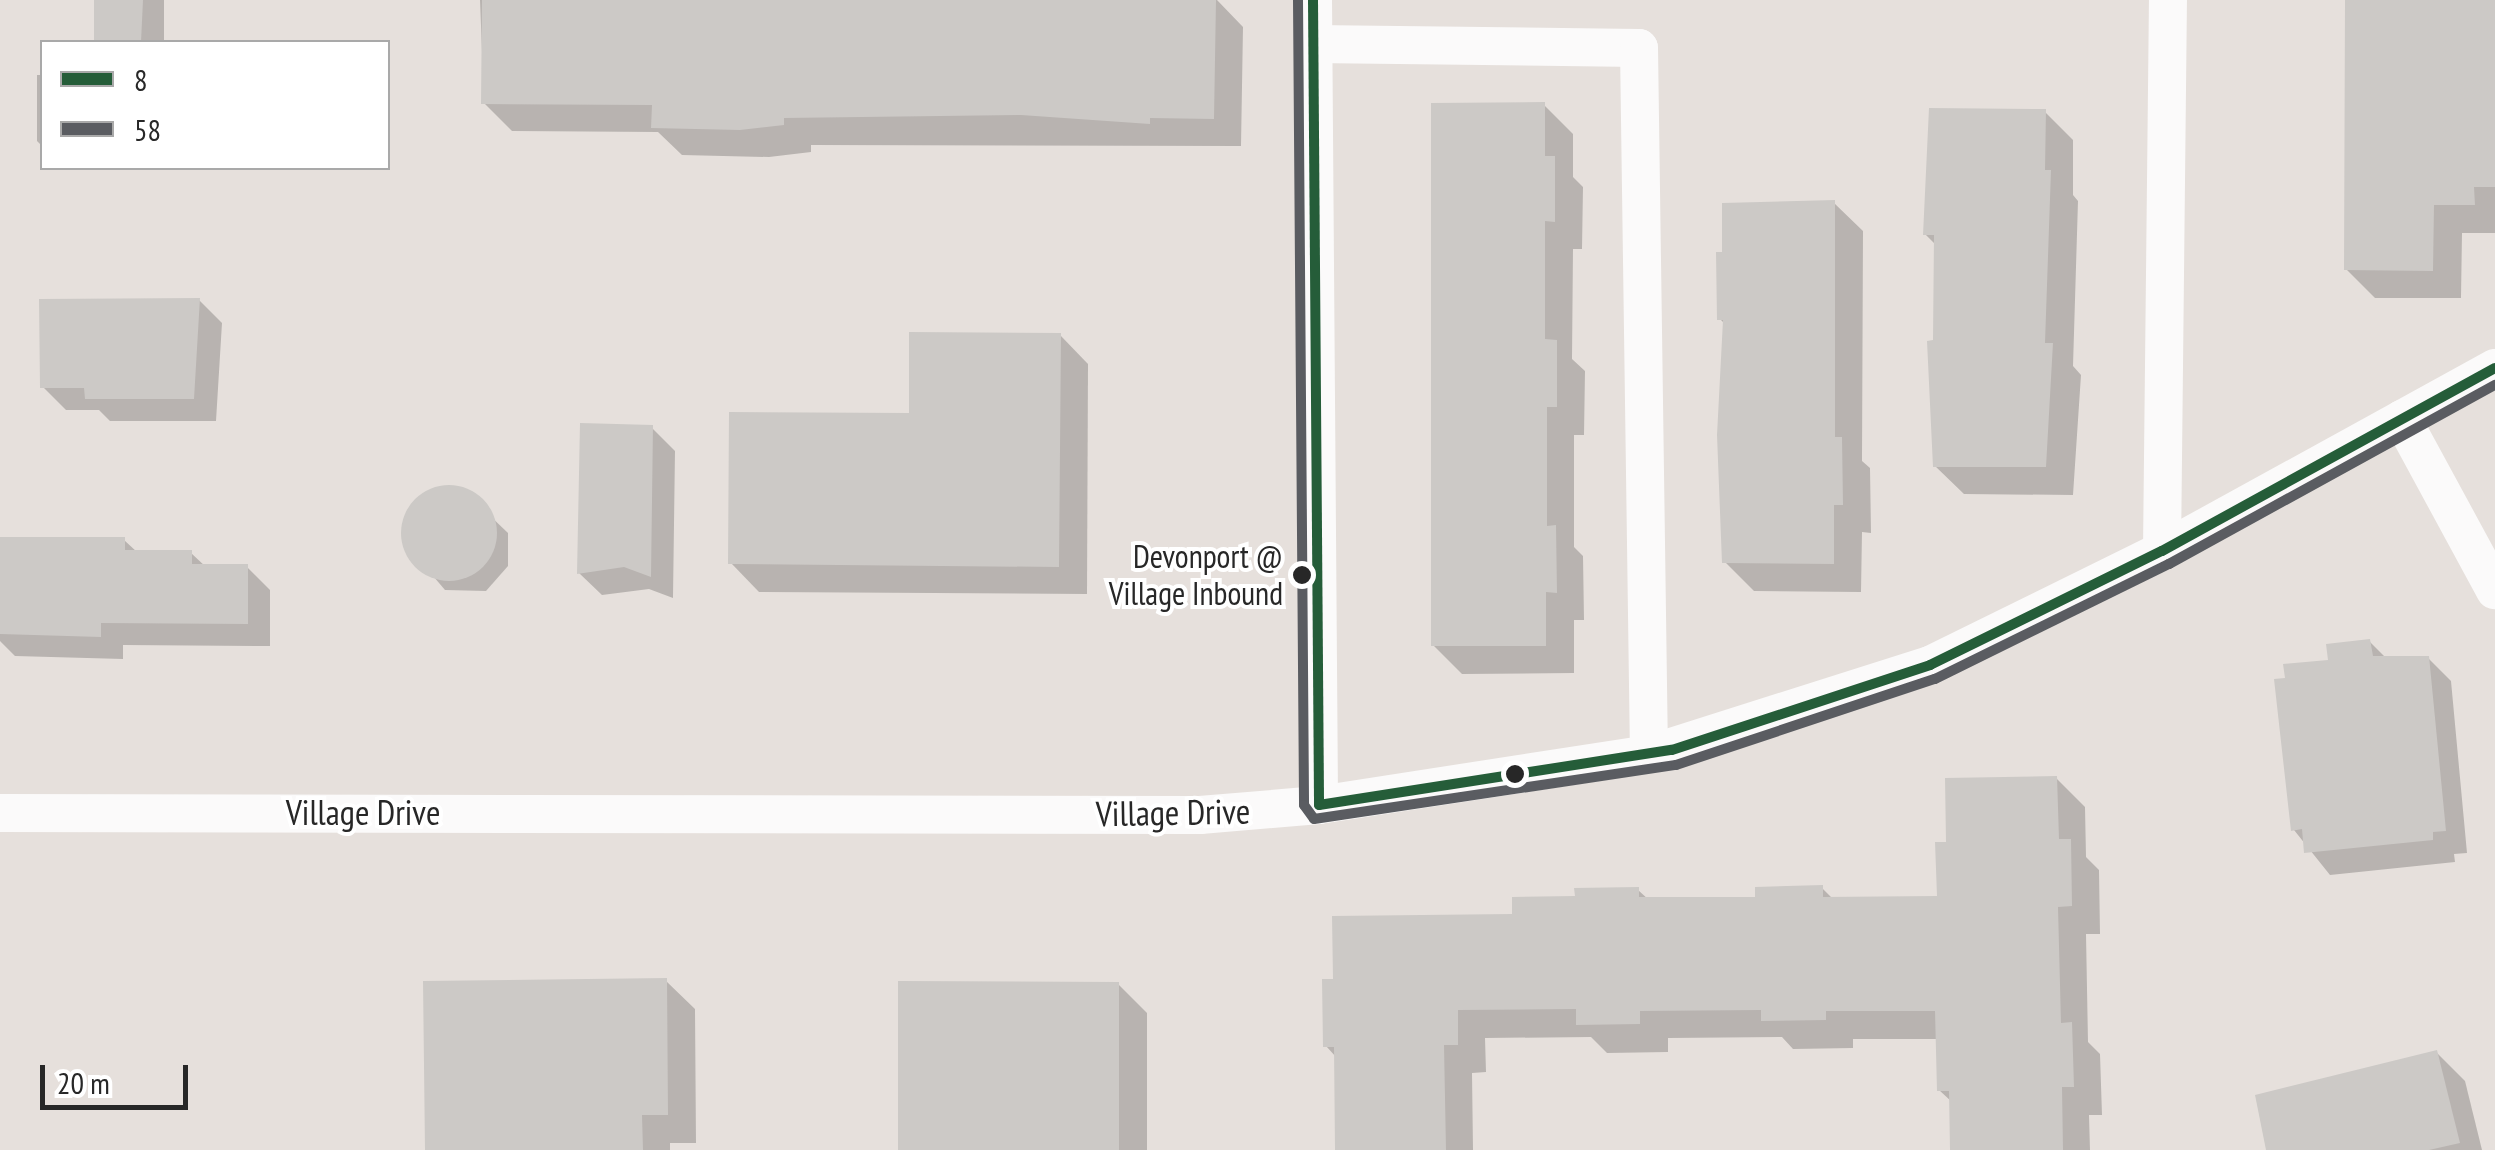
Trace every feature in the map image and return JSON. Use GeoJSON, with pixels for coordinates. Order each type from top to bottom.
{"type":"FeatureCollection","features":[{"type":"Feature","properties":{"kind":"street"},"geometry":{"type":"LineString","coordinates":[[1313,0],[1319,805]]}},
{"type":"Feature","properties":{"kind":"street"},"geometry":{"type":"LineString","coordinates":[[2162,551],[2168,0]]}},
{"type":"Feature","properties":{"kind":"street"},"geometry":{"type":"LineString","coordinates":[[1314,44],[1639,48],[1649,754]]}},
{"type":"Feature","properties":{"kind":"street","name":"Village Drive"},"geometry":{"type":"LineString","coordinates":[[0,813],[1200,815],[1319,805],[1649,754],[1930,665],[2162,551],[2495,368]]}},
{"type":"Feature","properties":{"kind":"street"},"geometry":{"type":"LineString","coordinates":[[2402,419],[2495,590]]}},
{"type":"Feature","properties":{"kind":"building"},"geometry":{"type":"Polygon","coordinates":[[[94,0],[143,0],[141,40],[94,40],[94,0]]]}},
{"type":"Feature","properties":{"kind":"building"},"geometry":{"type":"Polygon","coordinates":[[[482,0],[1216,0],[1214,119],[1150,118],[1150,124],[1021,115],[784,118],[784,125],[740,130],[651,128],[652,105],[481,104],[482,0]]]}},
{"type":"Feature","properties":{"kind":"building"},"geometry":{"type":"Polygon","coordinates":[[[2345,0],[2495,0],[2495,187],[2474,187],[2475,205],[2434,205],[2433,271],[2344,270],[2345,0]]]}},
{"type":"Feature","properties":{"kind":"building"},"geometry":{"type":"Polygon","coordinates":[[[1545,102],[1545,156],[1555,156],[1555,222],[1545,221],[1545,339],[1557,340],[1557,407],[1547,407],[1547,526],[1556,525],[1557,593],[1546,592],[1546,646],[1431,646],[1431,103],[1545,102]]]}},
{"type":"Feature","properties":{"kind":"building"},"geometry":{"type":"Polygon","coordinates":[[[1929,108],[2046,109],[2045,170],[2051,170],[2045,343],[2053,343],[2046,467],[1933,467],[1927,341],[1933,340],[1934,235],[1923,235],[1929,108]]]}},
{"type":"Feature","properties":{"kind":"building"},"geometry":{"type":"Polygon","coordinates":[[[1835,200],[1835,437],[1842,437],[1843,505],[1834,505],[1834,564],[1722,563],[1717,435],[1723,320],[1717,320],[1716,252],[1722,252],[1722,203],[1835,200]]]}},
{"type":"Feature","properties":{"kind":"building"},"geometry":{"type":"Polygon","coordinates":[[[200,298],[194,399],[85,399],[84,388],[40,388],[39,299],[200,298]]]}},
{"type":"Feature","properties":{"kind":"building"},"geometry":{"type":"Polygon","coordinates":[[[909,332],[1061,333],[1059,567],[728,564],[729,412],[909,413],[909,332]]]}},
{"type":"Feature","properties":{"kind":"building"},"geometry":{"type":"Polygon","coordinates":[[[580,423],[653,425],[651,577],[624,567],[577,574],[580,423]]]}},
{"type":"Feature","properties":{"kind":"building"},"geometry":{"type":"Polygon","coordinates":[[[449,485],[467,489],[483,499],[493,515],[497,533],[493,551],[483,567],[467,577],[449,581],[431,577],[415,567],[405,551],[401,533],[405,515],[415,499],[431,489],[449,485]]]}},
{"type":"Feature","properties":{"kind":"building"},"geometry":{"type":"Polygon","coordinates":[[[0,537],[125,537],[125,550],[192,550],[192,564],[248,564],[248,624],[101,623],[101,637],[0,634],[0,537]]]}},
{"type":"Feature","properties":{"kind":"building"},"geometry":{"type":"Polygon","coordinates":[[[2370,639],[2373,656],[2429,656],[2446,831],[2433,832],[2433,840],[2304,853],[2302,829],[2291,831],[2274,679],[2285,678],[2283,664],[2328,660],[2326,644],[2370,639]]]}},
{"type":"Feature","properties":{"kind":"building"},"geometry":{"type":"Polygon","coordinates":[[[2057,776],[2059,839],[2071,839],[2072,906],[2058,907],[2061,1023],[2072,1022],[2074,1087],[2062,1087],[2063,1150],[1950,1150],[1949,1091],[1937,1091],[1935,1011],[1826,1011],[1826,1020],[1761,1021],[1761,1010],[1640,1011],[1640,1024],[1576,1025],[1576,1009],[1458,1010],[1458,1045],[1444,1045],[1446,1150],[1335,1150],[1334,1047],[1323,1047],[1322,979],[1333,979],[1332,916],[1512,914],[1512,897],[1575,896],[1574,888],[1639,887],[1639,897],[1755,897],[1755,887],[1823,885],[1823,897],[1937,896],[1935,842],[1946,842],[1945,778],[2057,776]]]}},
{"type":"Feature","properties":{"kind":"building"},"geometry":{"type":"Polygon","coordinates":[[[667,978],[668,1115],[642,1115],[643,1150],[425,1150],[423,981],[667,978]]]}},
{"type":"Feature","properties":{"kind":"building"},"geometry":{"type":"Polygon","coordinates":[[[898,981],[1119,982],[1119,1150],[898,1150],[898,981]]]}},
{"type":"Feature","properties":{"kind":"building"},"geometry":{"type":"Polygon","coordinates":[[[2437,1050],[2460,1143],[2429,1150],[2266,1150],[2255,1095],[2437,1050]]]}},
{"type":"Feature","properties":{"kind":"transit line","name":"58"},"geometry":{"type":"LineString","coordinates":[[1298,0],[1304,805],[1314,819],[1676,765],[1935,679],[2169,564],[2495,385]]}},
{"type":"Feature","properties":{"kind":"transit line","name":"8"},"geometry":{"type":"LineString","coordinates":[[1313,0],[1319,805]]}},
{"type":"Feature","properties":{"kind":"transit line","name":"8"},"geometry":{"type":"LineString","coordinates":[[1319,805],[1672,750],[1930,665],[2162,551],[2495,368]]}},
{"type":"Feature","properties":{"kind":"place","name":"Devonport @ Village Inbound"},"geometry":{"type":"Point","coordinates":[1302,575]}}]}
